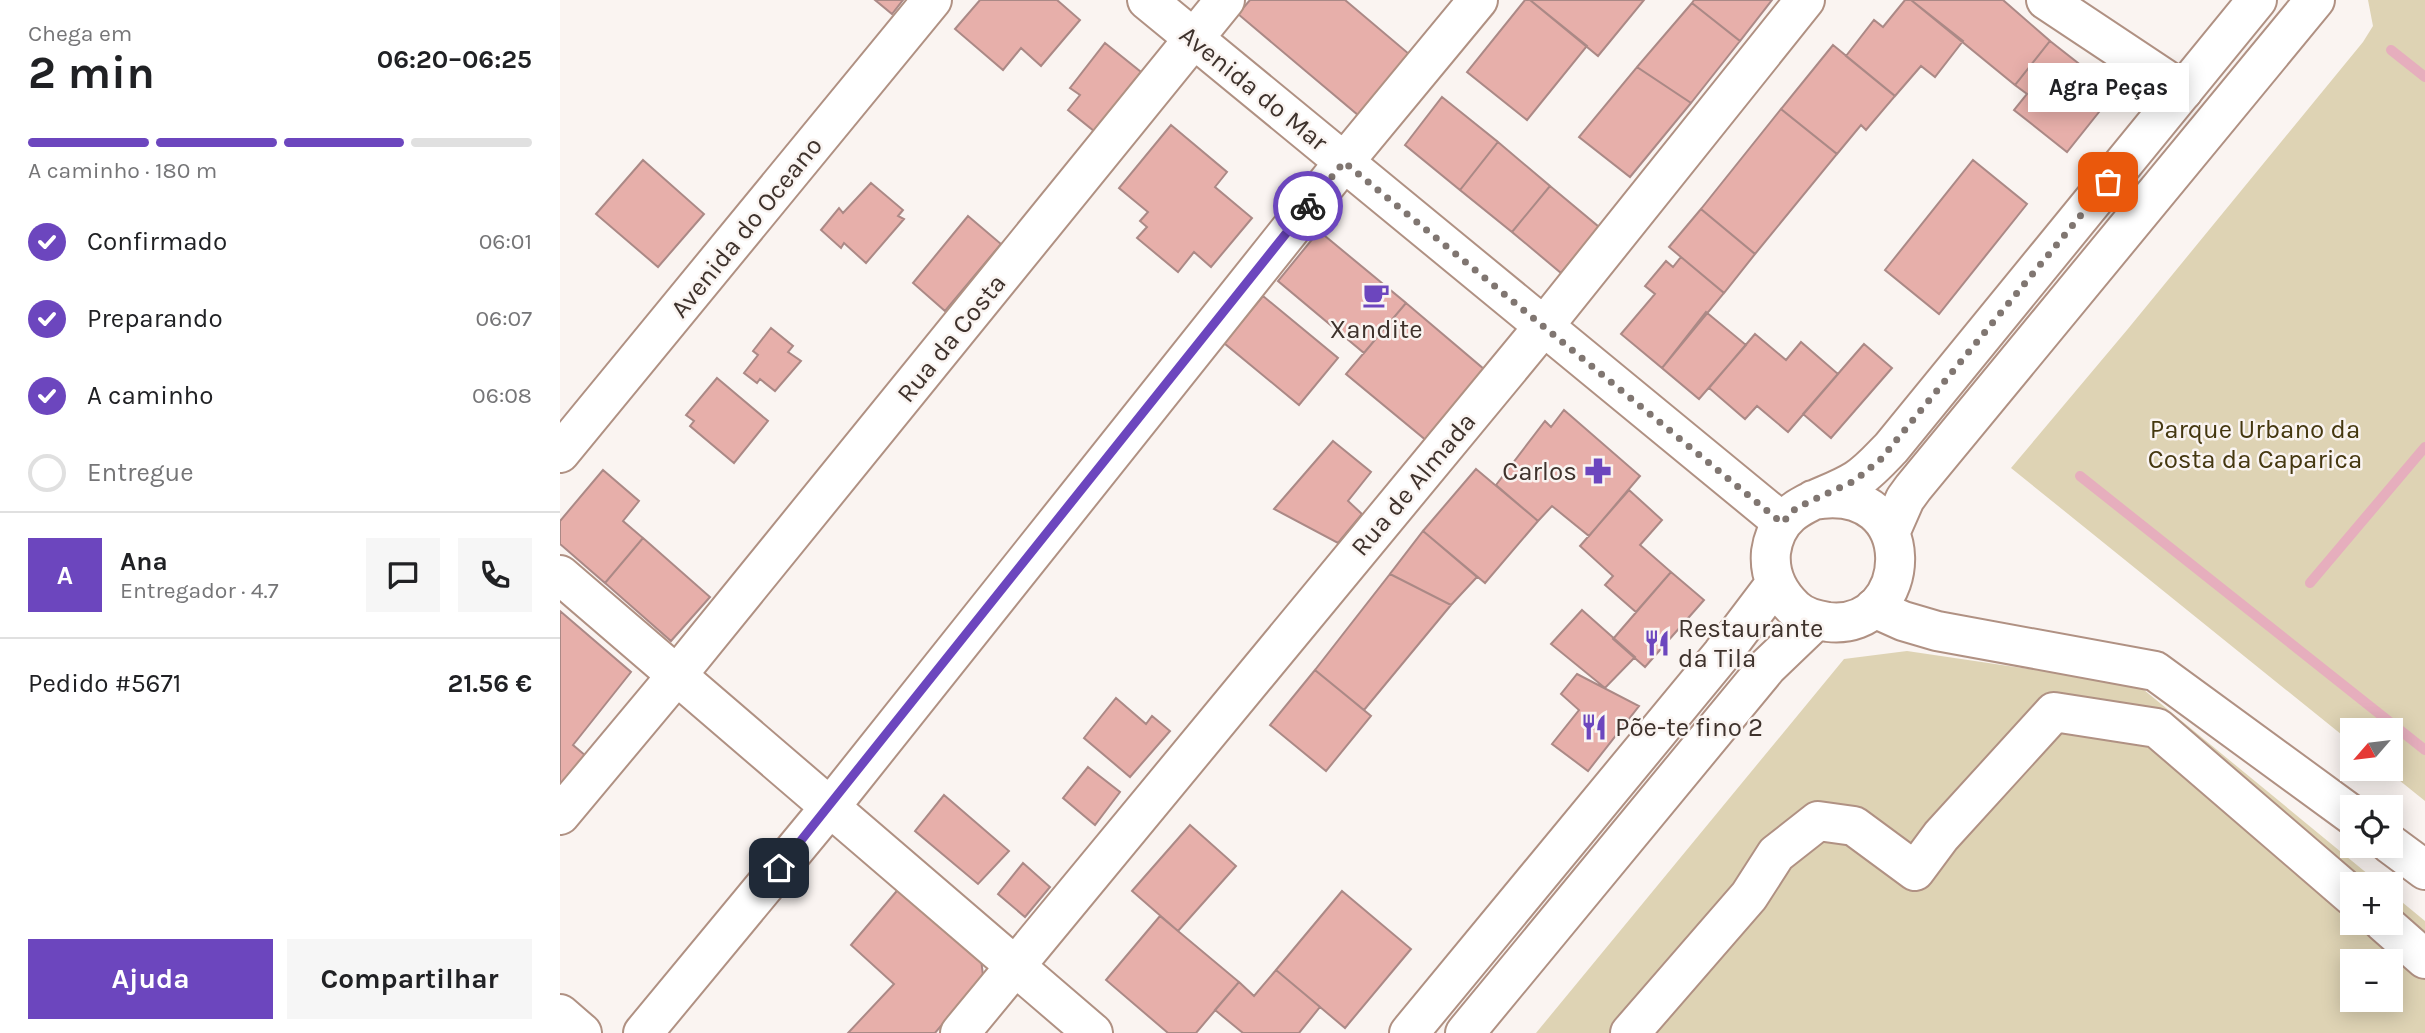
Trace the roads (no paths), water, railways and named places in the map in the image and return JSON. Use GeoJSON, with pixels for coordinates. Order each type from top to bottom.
{"type":"FeatureCollection","features":[{"type":"Feature","properties":{"kind":"street","name":"Avenida do Oceano"},"geometry":{"type":"LineString","coordinates":[[560,453],[932,0]]}},
{"type":"Feature","properties":{"kind":"street","name":"Avenida do Mar"},"geometry":{"type":"LineString","coordinates":[[1147,0],[1782,523]]}},
{"type":"Feature","properties":{"kind":"street","name":"Rua da Costa"},"geometry":{"type":"LineString","coordinates":[[560,815],[677,675],[1225,0]]}},
{"type":"Feature","properties":{"kind":"street"},"geometry":{"type":"LineString","coordinates":[[643,1033],[830,807],[1344,162],[1478,0]]}},
{"type":"Feature","properties":{"kind":"street","name":"Rua de Almada"},"geometry":{"type":"LineString","coordinates":[[960,1033],[1544,326],[1805,0]]}},
{"type":"Feature","properties":{"kind":"street"},"geometry":{"type":"LineString","coordinates":[[2046,0],[2183,91]]}},
{"type":"Feature","properties":{"kind":"street"},"geometry":{"type":"LineString","coordinates":[[1813,500],[1832,496],[1852,499],[1874,512],[1890,533],[1896,553],[1895,573],[1887,592],[1874,608],[1857,618],[1836,623],[1816,620],[1799,613],[1785,600],[1775,584],[1770,563],[1773,542],[1782,523],[1796,508],[1813,500],[1854,481],[1891,448],[2257,0]]}},
{"type":"Feature","properties":{"kind":"street"},"geometry":{"type":"LineString","coordinates":[[1890,533],[1905,499],[1913,488],[2315,0]]}},
{"type":"Feature","properties":{"kind":"street"},"geometry":{"type":"LineString","coordinates":[[560,575],[1093,1033]]}},
{"type":"Feature","properties":{"kind":"street"},"geometry":{"type":"LineString","coordinates":[[1409,1033],[1729,646],[1775,584]]}},
{"type":"Feature","properties":{"kind":"street"},"geometry":{"type":"LineString","coordinates":[[1874,608],[1903,621],[1937,631],[2155,671],[2340,806]]}},
{"type":"Feature","properties":{"kind":"street"},"geometry":{"type":"LineString","coordinates":[[1465,1033],[1769,666],[1816,620]]}},
{"type":"Feature","properties":{"kind":"street"},"geometry":{"type":"LineString","coordinates":[[1630,1033],[1749,896],[1776,854],[1818,821],[1854,826],[1915,871],[1941,836],[2054,712],[2157,728],[2340,886]]}},
{"type":"Feature","properties":{"kind":"street"},"geometry":{"type":"LineString","coordinates":[[2403,854],[2425,870]]}},
{"type":"Feature","properties":{"kind":"street"},"geometry":{"type":"LineString","coordinates":[[2398,935],[2425,958]]}},
{"type":"Feature","properties":{"kind":"street"},"geometry":{"type":"LineString","coordinates":[[560,1014],[582,1033]]}},
{"type":"Feature","properties":{"kind":"waterway"},"geometry":{"type":"LineString","coordinates":[[2391,50],[2425,77]]}},
{"type":"Feature","properties":{"kind":"waterway"},"geometry":{"type":"LineString","coordinates":[[2310,583],[2425,447]]}},
{"type":"Feature","properties":{"kind":"waterway"},"geometry":{"type":"LineString","coordinates":[[2080,476],[2425,750]]}},
{"type":"Feature","properties":{"kind":"place","name":"Agra Peças"},"geometry":{"type":"Point","coordinates":[2108,182]}},
{"type":"Feature","properties":{"kind":"place","name":"Xandite"},"geometry":{"type":"Point","coordinates":[1376,295]}},
{"type":"Feature","properties":{"kind":"place","name":"Carlos"},"geometry":{"type":"Point","coordinates":[1598,471]}},
{"type":"Feature","properties":{"kind":"place","name":"Restaurante da Tila"},"geometry":{"type":"Point","coordinates":[1657,643]}},
{"type":"Feature","properties":{"kind":"place","name":"Põe-te fino 2"},"geometry":{"type":"Point","coordinates":[1594,727]}},
{"type":"Feature","properties":{"kind":"park label","name":"Parque Urbano da Costa da Caparica"},"geometry":{"type":"Point","coordinates":[2255,444]}}]}
